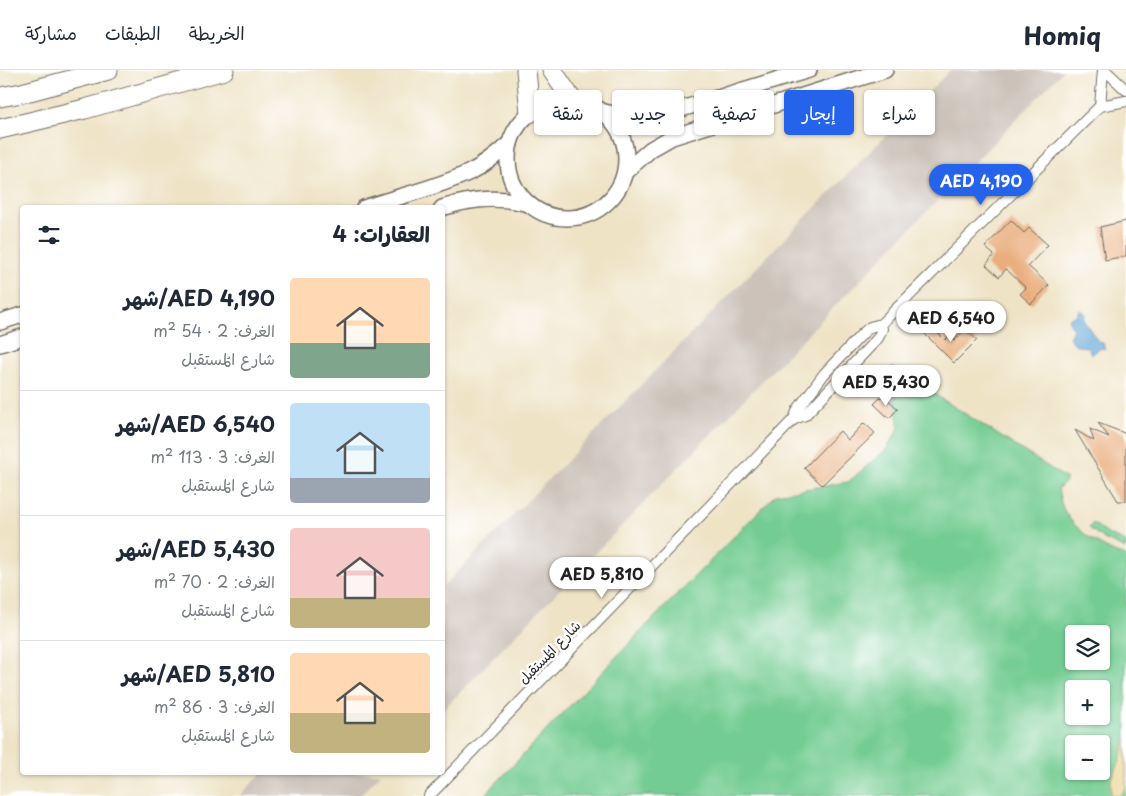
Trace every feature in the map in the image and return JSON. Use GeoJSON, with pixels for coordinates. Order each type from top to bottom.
{"type":"FeatureCollection","features":[{"type":"Feature","properties":{"kind":"highway"},"geometry":{"type":"LineString","coordinates":[[0,97],[108,70]]}},
{"type":"Feature","properties":{"kind":"highway"},"geometry":{"type":"LineString","coordinates":[[0,130],[85,109],[224,70]]}},
{"type":"Feature","properties":{"kind":"highway"},"geometry":{"type":"LineString","coordinates":[[526,70],[530,113]]}},
{"type":"Feature","properties":{"kind":"highway"},"geometry":{"type":"LineString","coordinates":[[552,70],[565,90]]}},
{"type":"Feature","properties":{"kind":"street"},"geometry":{"type":"LineString","coordinates":[[604,112],[635,117],[665,114],[809,70]]}},
{"type":"Feature","properties":{"kind":"street"},"geometry":{"type":"LineString","coordinates":[[626,171],[650,149],[672,138],[885,70]]}},
{"type":"Feature","properties":{"kind":"street"},"geometry":{"type":"LineString","coordinates":[[1104,70],[1126,90]]}},
{"type":"Feature","properties":{"kind":"street"},"geometry":{"type":"LineString","coordinates":[[1104,70],[1100,106],[1126,101]]}},
{"type":"Feature","properties":{"kind":"street","name":"شارع المُستقبل"},"geometry":{"type":"LineString","coordinates":[[794,419],[795,414],[805,400],[838,358],[870,327],[881,324],[1100,106]]}},
{"type":"Feature","properties":{"kind":"street"},"geometry":{"type":"LineString","coordinates":[[534,110],[515,131],[510,143],[508,156],[513,182],[529,204],[542,212],[556,217],[572,218],[587,215],[600,208],[612,198],[621,185],[626,171],[627,157],[621,132],[604,112]]}},
{"type":"Feature","properties":{"kind":"street"},"geometry":{"type":"LineString","coordinates":[[374,205],[471,172],[491,159],[510,143]]}},
{"type":"Feature","properties":{"kind":"street"},"geometry":{"type":"LineString","coordinates":[[445,207],[462,202],[490,198],[514,200],[529,204]]}},
{"type":"Feature","properties":{"kind":"street"},"geometry":{"type":"LineString","coordinates":[[0,322],[20,316]]}},
{"type":"Feature","properties":{"kind":"street","name":"شارع المُستقبل"},"geometry":{"type":"LineString","coordinates":[[429,796],[794,419],[805,414],[878,338],[882,329],[881,324]]}},
{"type":"Feature","properties":{"kind":"street"},"geometry":{"type":"LineString","coordinates":[[0,344],[20,338]]}},
{"type":"Feature","properties":{"kind":"shaded area"},"geometry":{"type":"Polygon","coordinates":[[[950,70],[1064,70],[445,708],[445,585],[886,135],[935,135],[935,90],[930,90],[950,70]]]}},
{"type":"Feature","properties":{"kind":"shaded area"},"geometry":{"type":"Polygon","coordinates":[[[260,775],[380,775],[359,796],[240,796],[260,775]]]}},
{"type":"Feature","properties":{"kind":"green space"},"geometry":{"type":"Polygon","coordinates":[[[892,367],[1067,479],[1058,489],[1062,507],[1070,519],[1100,545],[1126,556],[1126,796],[484,796],[645,627],[776,494],[848,482],[886,450],[899,428],[892,367]]]}},
{"type":"Feature","properties":{"kind":"green space"},"geometry":{"type":"Polygon","coordinates":[[[1093,523],[1109,535],[1126,542],[1126,549],[1104,539],[1089,528],[1093,523]]]}},
{"type":"Feature","properties":{"kind":"sand"},"geometry":{"type":"Polygon","coordinates":[[[1126,739],[1126,787],[1120,796],[1111,796],[1111,780],[1119,764],[1126,739]]]}},
{"type":"Feature","properties":{"kind":"water"},"geometry":{"type":"Polygon","coordinates":[[[1079,309],[1085,314],[1084,321],[1098,341],[1103,343],[1105,349],[1100,348],[1091,354],[1088,347],[1077,346],[1069,338],[1073,329],[1068,319],[1077,315],[1079,309]]]}},
{"type":"Feature","properties":{"kind":"building"},"geometry":{"type":"Polygon","coordinates":[[[1011,220],[1024,233],[1029,228],[1048,245],[1028,266],[1049,285],[1031,304],[1020,294],[1026,288],[1006,269],[999,277],[986,265],[994,255],[985,247],[1011,220]]]}},
{"type":"Feature","properties":{"kind":"building"},"geometry":{"type":"Polygon","coordinates":[[[1126,221],[1126,256],[1105,260],[1100,227],[1126,221]]]}},
{"type":"Feature","properties":{"kind":"building"},"geometry":{"type":"Polygon","coordinates":[[[930,325],[945,340],[949,336],[954,341],[965,329],[977,340],[954,363],[923,332],[930,325]]]}},
{"type":"Feature","properties":{"kind":"building"},"geometry":{"type":"Polygon","coordinates":[[[883,395],[898,409],[889,418],[874,404],[883,395]]]}},
{"type":"Feature","properties":{"kind":"building"},"geometry":{"type":"Polygon","coordinates":[[[864,423],[875,433],[822,485],[804,468],[840,431],[848,440],[864,423]]]}},
{"type":"Feature","properties":{"kind":"building"},"geometry":{"type":"Polygon","coordinates":[[[1098,423],[1124,433],[1126,439],[1126,501],[1118,501],[1075,430],[1094,441],[1090,429],[1109,437],[1098,423]]]}}]}
